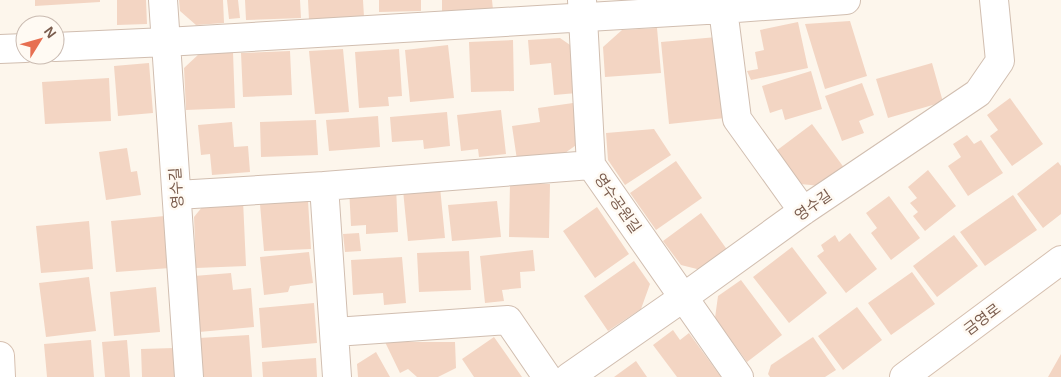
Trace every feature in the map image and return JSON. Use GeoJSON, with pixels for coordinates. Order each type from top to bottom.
{"type":"FeatureCollection","features":[{"type":"Feature","properties":{"kind":"street","name":"영수길"},"geometry":{"type":"LineString","coordinates":[[163,0],[189,377]]}},
{"type":"Feature","properties":{"kind":"street"},"geometry":{"type":"LineString","coordinates":[[65,47],[166,42],[583,8],[723,9],[846,0]]}},
{"type":"Feature","properties":{"kind":"street","name":"영수길"},"geometry":{"type":"LineString","coordinates":[[569,377],[803,211],[978,93],[1000,61],[994,0]]}},
{"type":"Feature","properties":{"kind":"street","name":"영수공원길"},"geometry":{"type":"LineString","coordinates":[[583,8],[591,165],[739,377]]}},
{"type":"Feature","properties":{"kind":"street"},"geometry":{"type":"LineString","coordinates":[[723,9],[737,119],[803,211]]}},
{"type":"Feature","properties":{"kind":"street"},"geometry":{"type":"LineString","coordinates":[[0,49],[15,48]]}},
{"type":"Feature","properties":{"kind":"street"},"geometry":{"type":"LineString","coordinates":[[177,195],[324,186],[591,165]]}},
{"type":"Feature","properties":{"kind":"street"},"geometry":{"type":"LineString","coordinates":[[324,186],[337,377]]}},
{"type":"Feature","properties":{"kind":"street","name":"금영로"},"geometry":{"type":"LineString","coordinates":[[904,377],[1061,260]]}},
{"type":"Feature","properties":{"kind":"street"},"geometry":{"type":"LineString","coordinates":[[335,332],[508,320],[548,377]]}},
{"type":"Feature","properties":{"kind":"street"},"geometry":{"type":"LineString","coordinates":[[0,356],[1,377]]}},
{"type":"Feature","properties":{"kind":"building"},"geometry":{"type":"Polygon","coordinates":[[[35,0],[100,0],[100,2],[35,6],[35,0]]]}},
{"type":"Feature","properties":{"kind":"building"},"geometry":{"type":"Polygon","coordinates":[[[117,0],[146,0],[147,24],[117,25],[117,0]]]}},
{"type":"Feature","properties":{"kind":"building"},"geometry":{"type":"Polygon","coordinates":[[[179,0],[223,0],[224,23],[196,25],[180,11],[179,0]]]}},
{"type":"Feature","properties":{"kind":"building"},"geometry":{"type":"Polygon","coordinates":[[[227,0],[238,0],[240,18],[229,19],[227,0]]]}},
{"type":"Feature","properties":{"kind":"building"},"geometry":{"type":"Polygon","coordinates":[[[245,0],[300,0],[301,18],[246,20],[245,0]]]}},
{"type":"Feature","properties":{"kind":"building"},"geometry":{"type":"Polygon","coordinates":[[[308,0],[363,0],[364,17],[309,20],[308,0]]]}},
{"type":"Feature","properties":{"kind":"building"},"geometry":{"type":"Polygon","coordinates":[[[379,0],[421,0],[421,11],[379,12],[379,0]]]}},
{"type":"Feature","properties":{"kind":"building"},"geometry":{"type":"Polygon","coordinates":[[[442,0],[492,0],[493,10],[442,12],[442,0]]]}},
{"type":"Feature","properties":{"kind":"building"},"geometry":{"type":"Polygon","coordinates":[[[850,21],[867,76],[825,89],[805,24],[850,21]]]}},
{"type":"Feature","properties":{"kind":"building"},"geometry":{"type":"Polygon","coordinates":[[[798,22],[808,68],[751,80],[747,71],[758,69],[755,52],[764,50],[760,30],[798,22]]]}},
{"type":"Feature","properties":{"kind":"building"},"geometry":{"type":"Polygon","coordinates":[[[657,28],[661,73],[605,77],[603,47],[622,30],[657,28]]]}},
{"type":"Feature","properties":{"kind":"building"},"geometry":{"type":"Polygon","coordinates":[[[717,37],[725,118],[669,124],[661,42],[717,37]]]}},
{"type":"Feature","properties":{"kind":"building"},"geometry":{"type":"Polygon","coordinates":[[[560,38],[573,47],[577,93],[554,95],[551,63],[530,65],[528,40],[560,38]]]}},
{"type":"Feature","properties":{"kind":"building"},"geometry":{"type":"Polygon","coordinates":[[[513,40],[514,91],[471,92],[469,42],[513,40]]]}},
{"type":"Feature","properties":{"kind":"building"},"geometry":{"type":"Polygon","coordinates":[[[448,45],[454,98],[410,102],[405,50],[448,45]]]}},
{"type":"Feature","properties":{"kind":"building"},"geometry":{"type":"Polygon","coordinates":[[[343,49],[349,112],[315,114],[309,51],[343,49]]]}},
{"type":"Feature","properties":{"kind":"building"},"geometry":{"type":"Polygon","coordinates":[[[399,49],[402,96],[388,97],[389,106],[359,108],[355,52],[399,49]]]}},
{"type":"Feature","properties":{"kind":"building"},"geometry":{"type":"Polygon","coordinates":[[[290,51],[292,95],[243,97],[241,53],[290,51]]]}},
{"type":"Feature","properties":{"kind":"building"},"geometry":{"type":"Polygon","coordinates":[[[233,52],[235,108],[186,110],[184,68],[200,53],[233,52]]]}},
{"type":"Feature","properties":{"kind":"building"},"geometry":{"type":"Polygon","coordinates":[[[149,63],[153,113],[118,116],[114,66],[149,63]]]}},
{"type":"Feature","properties":{"kind":"building"},"geometry":{"type":"Polygon","coordinates":[[[932,63],[943,102],[888,118],[876,79],[932,63]]]}},
{"type":"Feature","properties":{"kind":"building"},"geometry":{"type":"Polygon","coordinates":[[[811,71],[822,109],[785,120],[782,109],[770,113],[762,86],[811,71]]]}},
{"type":"Feature","properties":{"kind":"building"},"geometry":{"type":"Polygon","coordinates":[[[109,78],[111,121],[45,124],[42,82],[109,78]]]}},
{"type":"Feature","properties":{"kind":"building"},"geometry":{"type":"Polygon","coordinates":[[[862,83],[874,115],[859,121],[864,133],[842,141],[825,96],[862,83]]]}},
{"type":"Feature","properties":{"kind":"building"},"geometry":{"type":"Polygon","coordinates":[[[1010,98],[1043,144],[1012,166],[990,136],[998,130],[987,115],[1010,98]]]}},
{"type":"Feature","properties":{"kind":"building"},"geometry":{"type":"Polygon","coordinates":[[[573,103],[579,143],[565,153],[517,160],[512,126],[540,122],[538,108],[573,103]]]}},
{"type":"Feature","properties":{"kind":"building"},"geometry":{"type":"Polygon","coordinates":[[[501,110],[506,154],[479,157],[478,149],[461,151],[457,115],[501,110]]]}},
{"type":"Feature","properties":{"kind":"building"},"geometry":{"type":"Polygon","coordinates":[[[447,112],[450,146],[424,149],[423,140],[392,142],[390,117],[447,112]]]}},
{"type":"Feature","properties":{"kind":"building"},"geometry":{"type":"Polygon","coordinates":[[[378,116],[380,147],[329,151],[326,120],[378,116]]]}},
{"type":"Feature","properties":{"kind":"building"},"geometry":{"type":"Polygon","coordinates":[[[316,120],[318,155],[261,157],[260,122],[316,120]]]}},
{"type":"Feature","properties":{"kind":"building"},"geometry":{"type":"Polygon","coordinates":[[[232,122],[234,147],[248,146],[250,172],[212,175],[210,154],[201,155],[198,125],[232,122]]]}},
{"type":"Feature","properties":{"kind":"building"},"geometry":{"type":"Polygon","coordinates":[[[812,124],[845,169],[821,186],[800,184],[776,151],[812,124]]]}},
{"type":"Feature","properties":{"kind":"building"},"geometry":{"type":"Polygon","coordinates":[[[654,129],[671,155],[625,185],[608,160],[606,133],[654,129]]]}},
{"type":"Feature","properties":{"kind":"building"},"geometry":{"type":"Polygon","coordinates":[[[967,135],[974,144],[981,140],[1003,173],[968,196],[948,166],[961,157],[953,144],[967,135]]]}},
{"type":"Feature","properties":{"kind":"building"},"geometry":{"type":"Polygon","coordinates":[[[127,148],[131,172],[137,171],[141,195],[106,200],[99,152],[127,148]]]}},
{"type":"Feature","properties":{"kind":"building"},"geometry":{"type":"Polygon","coordinates":[[[676,161],[702,198],[656,230],[630,193],[676,161]]]}},
{"type":"Feature","properties":{"kind":"building"},"geometry":{"type":"Polygon","coordinates":[[[1058,162],[1061,166],[1061,214],[1043,228],[1017,194],[1058,162]]]}},
{"type":"Feature","properties":{"kind":"building"},"geometry":{"type":"Polygon","coordinates":[[[928,170],[956,206],[925,231],[913,216],[918,212],[910,203],[917,198],[908,187],[928,170]]]}},
{"type":"Feature","properties":{"kind":"building"},"geometry":{"type":"Polygon","coordinates":[[[510,183],[550,184],[549,238],[509,237],[510,183]]]}},
{"type":"Feature","properties":{"kind":"building"},"geometry":{"type":"Polygon","coordinates":[[[396,187],[398,232],[366,234],[366,225],[351,226],[349,188],[396,187]]]}},
{"type":"Feature","properties":{"kind":"building"},"geometry":{"type":"Polygon","coordinates":[[[440,187],[445,238],[408,241],[403,190],[440,187]]]}},
{"type":"Feature","properties":{"kind":"building"},"geometry":{"type":"Polygon","coordinates":[[[1013,195],[1037,230],[985,266],[960,232],[1013,195]]]}},
{"type":"Feature","properties":{"kind":"building"},"geometry":{"type":"Polygon","coordinates":[[[889,196],[920,238],[891,260],[871,233],[877,228],[866,213],[889,196]]]}},
{"type":"Feature","properties":{"kind":"building"},"geometry":{"type":"Polygon","coordinates":[[[243,200],[246,266],[196,268],[194,217],[207,201],[243,200]]]}},
{"type":"Feature","properties":{"kind":"building"},"geometry":{"type":"Polygon","coordinates":[[[308,201],[311,249],[264,251],[260,204],[308,201]]]}},
{"type":"Feature","properties":{"kind":"building"},"geometry":{"type":"Polygon","coordinates":[[[497,201],[501,237],[452,241],[448,205],[497,201]]]}},
{"type":"Feature","properties":{"kind":"building"},"geometry":{"type":"Polygon","coordinates":[[[597,207],[629,254],[595,278],[563,231],[597,207]]]}},
{"type":"Feature","properties":{"kind":"building"},"geometry":{"type":"Polygon","coordinates":[[[701,213],[728,251],[701,270],[681,265],[663,241],[701,213]]]}},
{"type":"Feature","properties":{"kind":"building"},"geometry":{"type":"Polygon","coordinates":[[[165,216],[170,268],[116,272],[111,221],[165,216]]]}},
{"type":"Feature","properties":{"kind":"building"},"geometry":{"type":"Polygon","coordinates":[[[89,221],[93,269],[41,273],[36,226],[89,221]]]}},
{"type":"Feature","properties":{"kind":"building"},"geometry":{"type":"Polygon","coordinates":[[[359,233],[361,251],[345,252],[343,234],[359,233]]]}},
{"type":"Feature","properties":{"kind":"building"},"geometry":{"type":"Polygon","coordinates":[[[850,233],[877,269],[846,293],[817,256],[824,251],[821,245],[835,235],[839,242],[850,233]]]}},
{"type":"Feature","properties":{"kind":"building"},"geometry":{"type":"Polygon","coordinates":[[[954,235],[978,266],[937,297],[913,266],[954,235]]]}},
{"type":"Feature","properties":{"kind":"building"},"geometry":{"type":"Polygon","coordinates":[[[792,247],[827,293],[789,323],[753,277],[792,247]]]}},
{"type":"Feature","properties":{"kind":"building"},"geometry":{"type":"Polygon","coordinates":[[[533,250],[535,271],[520,272],[521,288],[502,290],[504,301],[485,303],[480,256],[533,250]]]}},
{"type":"Feature","properties":{"kind":"building"},"geometry":{"type":"Polygon","coordinates":[[[469,251],[471,290],[419,292],[417,253],[469,251]]]}},
{"type":"Feature","properties":{"kind":"building"},"geometry":{"type":"Polygon","coordinates":[[[309,252],[313,283],[290,286],[288,292],[264,295],[260,257],[309,252]]]}},
{"type":"Feature","properties":{"kind":"building"},"geometry":{"type":"Polygon","coordinates":[[[402,257],[406,303],[384,305],[383,293],[353,295],[351,260],[402,257]]]}},
{"type":"Feature","properties":{"kind":"building"},"geometry":{"type":"Polygon","coordinates":[[[634,261],[650,284],[641,309],[608,331],[584,296],[634,261]]]}},
{"type":"Feature","properties":{"kind":"building"},"geometry":{"type":"Polygon","coordinates":[[[912,272],[935,304],[891,335],[868,303],[912,272]]]}},
{"type":"Feature","properties":{"kind":"building"},"geometry":{"type":"Polygon","coordinates":[[[231,273],[233,290],[251,288],[254,327],[199,332],[194,276],[231,273]]]}},
{"type":"Feature","properties":{"kind":"building"},"geometry":{"type":"Polygon","coordinates":[[[89,277],[96,331],[46,337],[39,283],[89,277]]]}},
{"type":"Feature","properties":{"kind":"building"},"geometry":{"type":"Polygon","coordinates":[[[741,280],[782,335],[747,362],[715,318],[718,296],[741,280]]]}},
{"type":"Feature","properties":{"kind":"building"},"geometry":{"type":"Polygon","coordinates":[[[156,287],[160,332],[114,336],[110,292],[156,287]]]}},
{"type":"Feature","properties":{"kind":"building"},"geometry":{"type":"Polygon","coordinates":[[[314,303],[317,343],[262,348],[259,308],[314,303]]]}},
{"type":"Feature","properties":{"kind":"building"},"geometry":{"type":"Polygon","coordinates":[[[857,307],[882,340],[843,370],[818,336],[857,307]]]}},
{"type":"Feature","properties":{"kind":"building"},"geometry":{"type":"Polygon","coordinates":[[[673,330],[680,340],[689,333],[721,377],[677,377],[653,345],[673,330]]]}},
{"type":"Feature","properties":{"kind":"building"},"geometry":{"type":"Polygon","coordinates":[[[249,335],[252,377],[202,377],[199,338],[249,335]]]}},
{"type":"Feature","properties":{"kind":"building"},"geometry":{"type":"Polygon","coordinates":[[[494,337],[522,377],[474,377],[462,359],[494,337]]]}},
{"type":"Feature","properties":{"kind":"building"},"geometry":{"type":"Polygon","coordinates":[[[813,337],[836,370],[825,377],[770,377],[768,374],[771,365],[813,337]]]}},
{"type":"Feature","properties":{"kind":"building"},"geometry":{"type":"Polygon","coordinates":[[[91,340],[94,377],[47,377],[44,344],[91,340]]]}},
{"type":"Feature","properties":{"kind":"building"},"geometry":{"type":"Polygon","coordinates":[[[127,340],[130,377],[105,377],[102,342],[127,340]]]}},
{"type":"Feature","properties":{"kind":"building"},"geometry":{"type":"Polygon","coordinates":[[[385,342],[455,342],[456,368],[438,377],[417,377],[408,369],[400,373],[385,342]]]}},
{"type":"Feature","properties":{"kind":"building"},"geometry":{"type":"Polygon","coordinates":[[[174,348],[176,377],[142,377],[141,349],[174,348]]]}},
{"type":"Feature","properties":{"kind":"building"},"geometry":{"type":"Polygon","coordinates":[[[376,352],[390,377],[358,377],[357,364],[376,352]]]}},
{"type":"Feature","properties":{"kind":"building"},"geometry":{"type":"Polygon","coordinates":[[[1061,354],[1061,377],[1048,377],[1061,354]]]}},
{"type":"Feature","properties":{"kind":"building"},"geometry":{"type":"Polygon","coordinates":[[[316,358],[317,377],[263,377],[262,362],[316,358]]]}},
{"type":"Feature","properties":{"kind":"building"},"geometry":{"type":"Polygon","coordinates":[[[636,361],[647,377],[614,377],[636,361]]]}}]}
